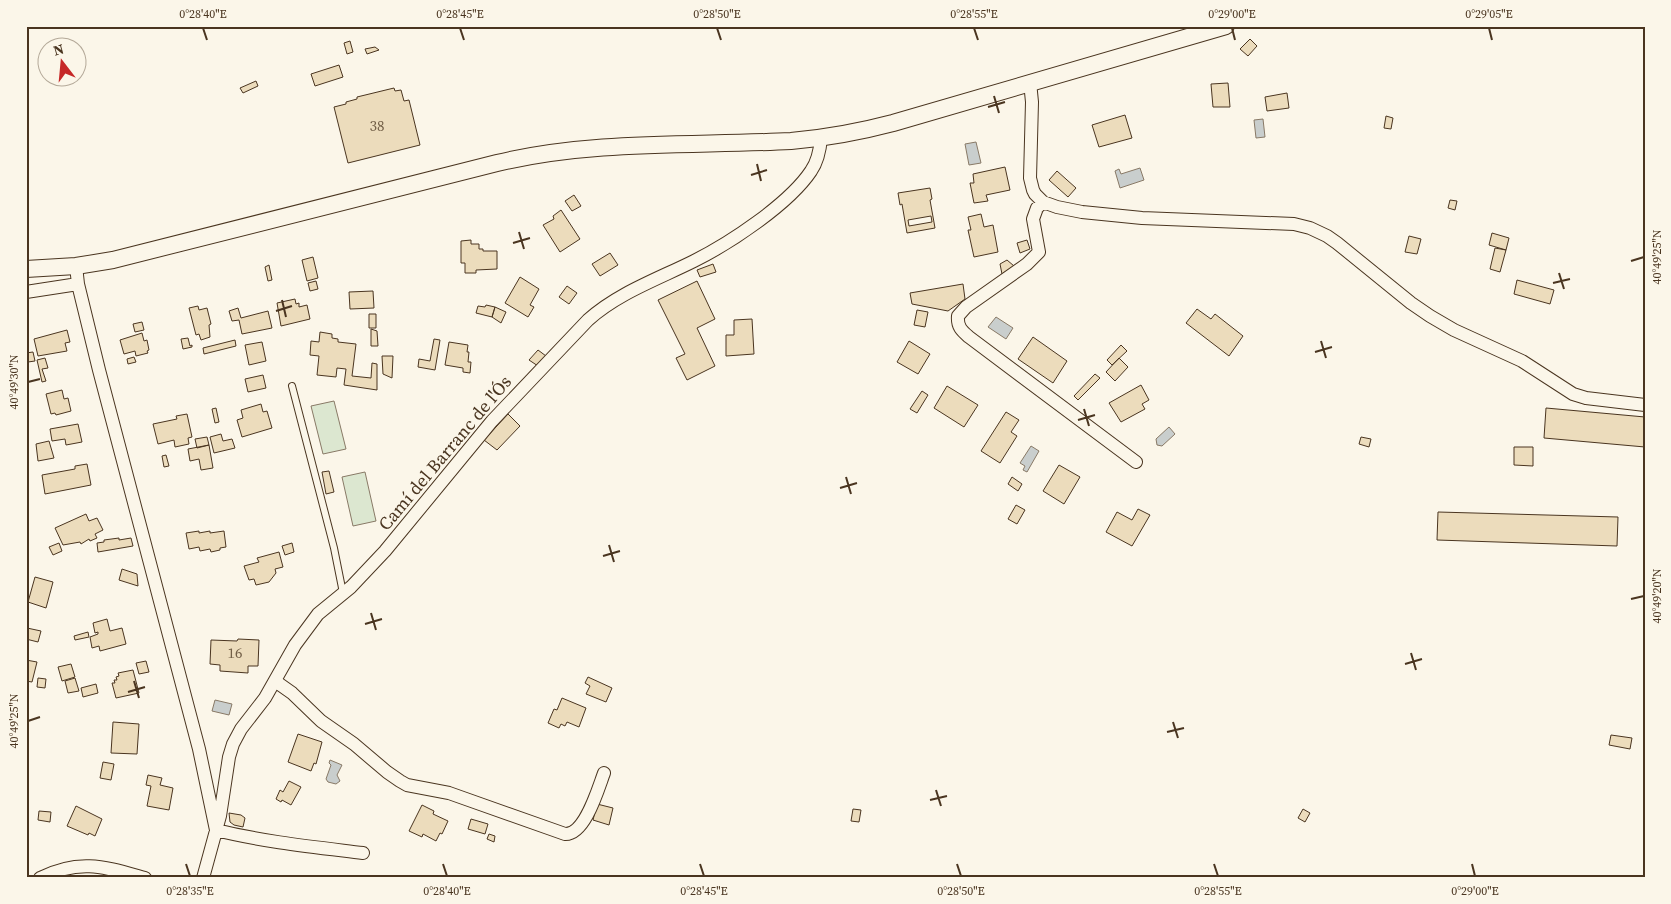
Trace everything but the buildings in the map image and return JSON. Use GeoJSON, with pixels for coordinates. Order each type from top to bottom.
{"type":"FeatureCollection","features":[{"type":"Feature","properties":{"kind":"street"},"geometry":{"type":"LineString","coordinates":[[26,269],[76,266],[128,256],[530,156],[584,148],[760,143],[822,138],[861,131],[1226,26]]}},
{"type":"Feature","properties":{"kind":"street"},"geometry":{"type":"LineString","coordinates":[[1030,82],[1032,102],[1030,178],[1032,190],[1043,202],[1067,209],[1132,218],[1286,223],[1310,228],[1337,243],[1411,303],[1430,316],[1454,330],[1522,361],[1573,394],[1586,398],[1645,405]]}},
{"type":"Feature","properties":{"kind":"street","name":"Camí del Barranc de l'Ós"},"geometry":{"type":"LineString","coordinates":[[203,878],[216,830],[233,744],[241,729],[275,681],[295,645],[318,614],[358,580],[401,532],[492,421],[588,320],[600,309],[627,293],[713,250],[770,211],[801,184],[812,170],[819,153],[822,138]]}},
{"type":"Feature","properties":{"kind":"street"},"geometry":{"type":"LineString","coordinates":[[1043,202],[1037,208],[1034,220],[1039,248],[1036,256],[1014,274],[966,307],[958,316],[958,326],[969,337],[1136,462]]}},
{"type":"Feature","properties":{"kind":"street"},"geometry":{"type":"LineString","coordinates":[[76,266],[78,284],[99,370],[199,749],[216,830],[278,842],[363,853]]}},
{"type":"Feature","properties":{"kind":"street"},"geometry":{"type":"LineString","coordinates":[[29,291],[44,268]]}},
{"type":"Feature","properties":{"kind":"street"},"geometry":{"type":"LineString","coordinates":[[29,291],[78,284]]}},
{"type":"Feature","properties":{"kind":"street"},"geometry":{"type":"LineString","coordinates":[[275,681],[292,692],[321,721],[407,785],[449,793],[565,834],[574,832],[583,822],[604,773]]}},
{"type":"Feature","properties":{"kind":"street"},"geometry":{"type":"LineString","coordinates":[[40,878],[67,867],[84,865],[145,878]]}},
{"type":"Feature","properties":{"kind":"lane"},"geometry":{"type":"LineString","coordinates":[[292,386],[334,548],[343,594]]}},
{"type":"Feature","properties":{"kind":"green space"},"geometry":{"type":"Polygon","coordinates":[[[334,401],[346,449],[323,454],[311,406],[334,401]]]}},
{"type":"Feature","properties":{"kind":"green space"},"geometry":{"type":"Polygon","coordinates":[[[365,472],[376,521],[353,526],[342,477],[365,472]]]}},
{"type":"Feature","properties":{"kind":"shaded area"},"geometry":{"type":"Polygon","coordinates":[[[1263,119],[1265,137],[1256,138],[1254,120],[1263,119]]]}},
{"type":"Feature","properties":{"kind":"shaded area"},"geometry":{"type":"Polygon","coordinates":[[[976,142],[981,163],[969,165],[965,144],[976,142]]]}},
{"type":"Feature","properties":{"kind":"shaded area"},"geometry":{"type":"Polygon","coordinates":[[[1140,168],[1144,180],[1120,188],[1115,171],[1119,169],[1121,174],[1140,168]]]}},
{"type":"Feature","properties":{"kind":"shaded area"},"geometry":{"type":"Polygon","coordinates":[[[996,317],[1013,328],[1006,339],[988,327],[996,317]]]}},
{"type":"Feature","properties":{"kind":"shaded area"},"geometry":{"type":"Polygon","coordinates":[[[1169,427],[1175,434],[1162,446],[1157,445],[1156,439],[1169,427]]]}},
{"type":"Feature","properties":{"kind":"shaded area"},"geometry":{"type":"Polygon","coordinates":[[[1031,446],[1039,451],[1027,472],[1023,470],[1025,466],[1020,463],[1031,446]]]}},
{"type":"Feature","properties":{"kind":"shaded area"},"geometry":{"type":"Polygon","coordinates":[[[215,700],[232,704],[229,715],[212,711],[215,700]]]}},
{"type":"Feature","properties":{"kind":"shaded area"},"geometry":{"type":"Polygon","coordinates":[[[330,760],[342,765],[337,775],[340,781],[336,784],[328,782],[326,779],[331,765],[329,763],[330,760]]]}}]}
